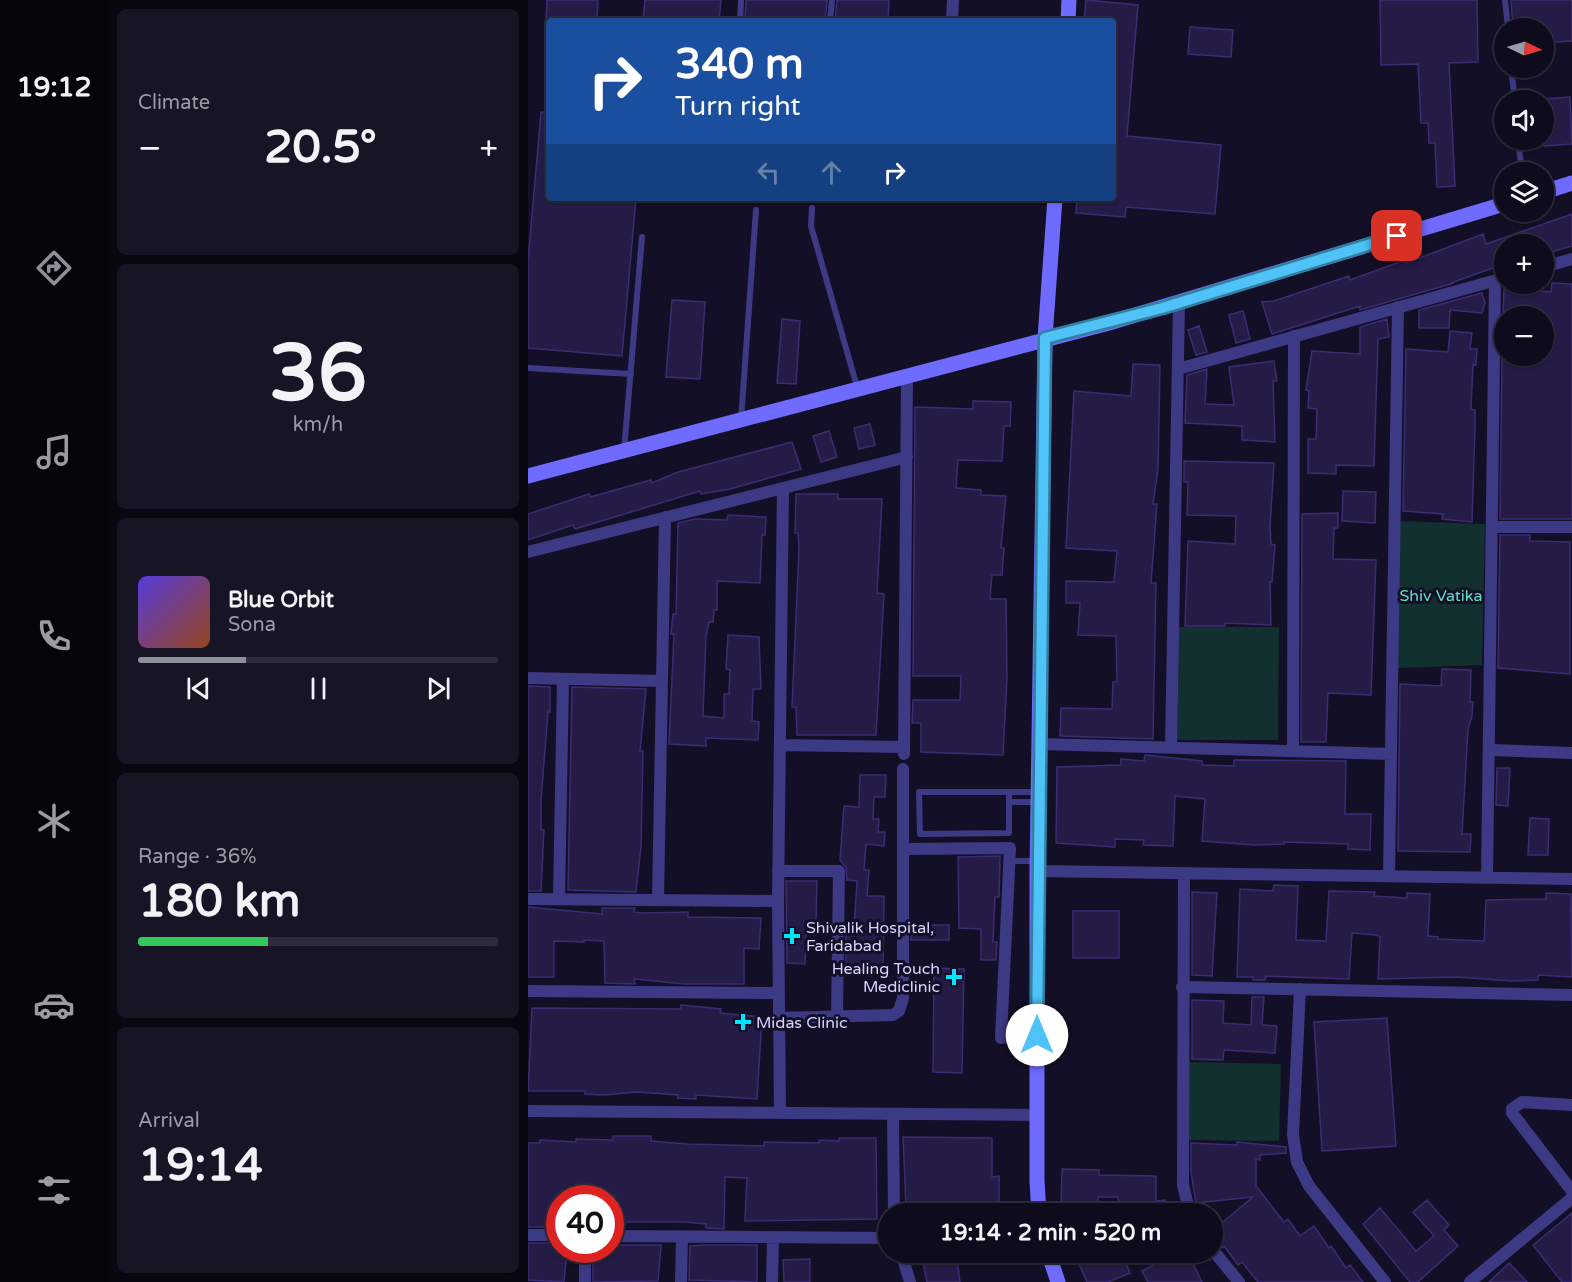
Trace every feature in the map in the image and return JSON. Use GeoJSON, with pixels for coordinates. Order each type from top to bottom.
{"type":"FeatureCollection","features":[{"type":"Feature","properties":{"kind":"street"},"geometry":{"type":"LineString","coordinates":[[952,18],[953,0]]}},
{"type":"Feature","properties":{"kind":"street"},"geometry":{"type":"LineString","coordinates":[[1068,18],[1069,0]]}},
{"type":"Feature","properties":{"kind":"street"},"geometry":{"type":"LineString","coordinates":[[1554,189],[1572,183]]}},
{"type":"Feature","properties":{"kind":"street"},"geometry":{"type":"LineString","coordinates":[[1039,1203],[1037,866],[1045,338],[1055,201]]}},
{"type":"Feature","properties":{"kind":"street"},"geometry":{"type":"LineString","coordinates":[[528,476],[907,377],[1179,302],[1494,207]]}},
{"type":"Feature","properties":{"kind":"street"},"geometry":{"type":"LineString","coordinates":[[1554,264],[1572,259]]}},
{"type":"Feature","properties":{"kind":"street"},"geometry":{"type":"LineString","coordinates":[[1178,369],[1494,282]]}},
{"type":"Feature","properties":{"kind":"street"},"geometry":{"type":"LineString","coordinates":[[1487,877],[1492,527],[1500,294]]}},
{"type":"Feature","properties":{"kind":"street"},"geometry":{"type":"LineString","coordinates":[[1171,746],[1179,302]]}},
{"type":"Feature","properties":{"kind":"street"},"geometry":{"type":"LineString","coordinates":[[1389,876],[1398,307]]}},
{"type":"Feature","properties":{"kind":"street"},"geometry":{"type":"LineString","coordinates":[[1293,749],[1294,336]]}},
{"type":"Feature","properties":{"kind":"street"},"geometry":{"type":"LineString","coordinates":[[781,745],[903,751],[907,377]]}},
{"type":"Feature","properties":{"kind":"street"},"geometry":{"type":"LineString","coordinates":[[528,552],[907,457]]}},
{"type":"Feature","properties":{"kind":"street"},"geometry":{"type":"LineString","coordinates":[[780,1112],[777,993],[783,488]]}},
{"type":"Feature","properties":{"kind":"street"},"geometry":{"type":"LineString","coordinates":[[658,900],[665,518]]}},
{"type":"Feature","properties":{"kind":"street"},"geometry":{"type":"LineString","coordinates":[[1492,527],[1572,527]]}},
{"type":"Feature","properties":{"kind":"street"},"geometry":{"type":"LineString","coordinates":[[528,678],[662,681]]}},
{"type":"Feature","properties":{"kind":"street"},"geometry":{"type":"LineString","coordinates":[[559,899],[563,679]]}},
{"type":"Feature","properties":{"kind":"street"},"geometry":{"type":"LineString","coordinates":[[1040,744],[1293,749],[1391,754]]}},
{"type":"Feature","properties":{"kind":"street"},"geometry":{"type":"LineString","coordinates":[[1489,750],[1572,753]]}},
{"type":"Feature","properties":{"kind":"street"},"geometry":{"type":"LineString","coordinates":[[778,1018],[893,1015],[899,1011],[903,998],[903,769]]}},
{"type":"Feature","properties":{"kind":"street"},"geometry":{"type":"LineString","coordinates":[[903,849],[1010,848],[1001,1038],[1037,1035]]}},
{"type":"Feature","properties":{"kind":"street"},"geometry":{"type":"LineString","coordinates":[[1037,866],[1184,873],[1572,879]]}},
{"type":"Feature","properties":{"kind":"street"},"geometry":{"type":"LineString","coordinates":[[778,871],[839,871],[837,1016]]}},
{"type":"Feature","properties":{"kind":"street"},"geometry":{"type":"LineString","coordinates":[[1184,873],[1183,1185],[1187,1203]]}},
{"type":"Feature","properties":{"kind":"street"},"geometry":{"type":"LineString","coordinates":[[528,899],[778,901]]}},
{"type":"Feature","properties":{"kind":"street"},"geometry":{"type":"LineString","coordinates":[[1182,987],[1572,995]]}},
{"type":"Feature","properties":{"kind":"street"},"geometry":{"type":"LineString","coordinates":[[1300,989],[1293,1135],[1298,1162],[1309,1186],[1385,1282]]}},
{"type":"Feature","properties":{"kind":"street"},"geometry":{"type":"LineString","coordinates":[[528,991],[777,993]]}},
{"type":"Feature","properties":{"kind":"street"},"geometry":{"type":"LineString","coordinates":[[1572,1105],[1522,1102],[1512,1109],[1512,1113],[1572,1191]]}},
{"type":"Feature","properties":{"kind":"street"},"geometry":{"type":"LineString","coordinates":[[528,1111],[1037,1115]]}},
{"type":"Feature","properties":{"kind":"street"},"geometry":{"type":"LineString","coordinates":[[892,1115],[894,1203]]}},
{"type":"Feature","properties":{"kind":"street"},"geometry":{"type":"LineString","coordinates":[[1470,1282],[1572,1198]]}},
{"type":"Feature","properties":{"kind":"street"},"geometry":{"type":"LineString","coordinates":[[528,1234],[546,1235]]}},
{"type":"Feature","properties":{"kind":"street"},"geometry":{"type":"LineString","coordinates":[[624,1236],[878,1238]]}},
{"type":"Feature","properties":{"kind":"street"},"geometry":{"type":"LineString","coordinates":[[681,1282],[682,1237]]}},
{"type":"Feature","properties":{"kind":"street"},"geometry":{"type":"LineString","coordinates":[[772,1238],[772,1282]]}},
{"type":"Feature","properties":{"kind":"street"},"geometry":{"type":"LineString","coordinates":[[1223,1262],[1239,1282]]}},
{"type":"Feature","properties":{"kind":"street"},"geometry":{"type":"LineString","coordinates":[[585,1263],[585,1282]]}},
{"type":"Feature","properties":{"kind":"street"},"geometry":{"type":"LineString","coordinates":[[904,1263],[910,1282]]}},
{"type":"Feature","properties":{"kind":"street"},"geometry":{"type":"LineString","coordinates":[[1052,1263],[1058,1282]]}},
{"type":"Feature","properties":{"kind":"lane"},"geometry":{"type":"LineString","coordinates":[[740,18],[741,0]]}},
{"type":"Feature","properties":{"kind":"lane"},"geometry":{"type":"LineString","coordinates":[[830,18],[832,0]]}},
{"type":"Feature","properties":{"kind":"lane"},"geometry":{"type":"LineString","coordinates":[[1505,0],[1507,18]]}},
{"type":"Feature","properties":{"kind":"lane"},"geometry":{"type":"LineString","coordinates":[[812,208],[811,226],[858,390]]}},
{"type":"Feature","properties":{"kind":"lane"},"geometry":{"type":"LineString","coordinates":[[741,421],[756,210]]}},
{"type":"Feature","properties":{"kind":"lane"},"geometry":{"type":"LineString","coordinates":[[624,451],[642,237]]}},
{"type":"Feature","properties":{"kind":"lane"},"geometry":{"type":"LineString","coordinates":[[528,368],[631,374]]}},
{"type":"Feature","properties":{"kind":"lane"},"geometry":{"type":"LineString","coordinates":[[1009,792],[1009,833],[920,834],[920,792],[1009,792],[1039,797]]}},
{"type":"Feature","properties":{"kind":"lane"},"geometry":{"type":"LineString","coordinates":[[1009,802],[1039,797]]}},
{"type":"Feature","properties":{"kind":"lane"},"geometry":{"type":"LineString","coordinates":[[1009,861],[1037,866]]}},
{"type":"Feature","properties":{"kind":"green space","name":"Shiv Vatika"},"geometry":{"type":"Polygon","coordinates":[[[1399,521],[1485,524],[1482,665],[1398,668],[1399,521]]]}},
{"type":"Feature","properties":{"kind":"green space"},"geometry":{"type":"Polygon","coordinates":[[[1178,627],[1279,627],[1278,740],[1177,740],[1178,627]]]}},
{"type":"Feature","properties":{"kind":"green space"},"geometry":{"type":"Polygon","coordinates":[[[1186,1062],[1281,1064],[1279,1141],[1186,1140],[1186,1062]]]}},
{"type":"Feature","properties":{"kind":"building"},"geometry":{"type":"Polygon","coordinates":[[[547,0],[598,0],[597,18],[546,18],[547,0]]]}},
{"type":"Feature","properties":{"kind":"building"},"geometry":{"type":"Polygon","coordinates":[[[645,0],[721,0],[719,18],[643,18],[645,0]]]}},
{"type":"Feature","properties":{"kind":"building"},"geometry":{"type":"Polygon","coordinates":[[[746,0],[827,0],[825,18],[745,18],[746,0]]]}},
{"type":"Feature","properties":{"kind":"building"},"geometry":{"type":"Polygon","coordinates":[[[837,0],[889,0],[888,18],[835,18],[837,0]]]}},
{"type":"Feature","properties":{"kind":"building"},"geometry":{"type":"Polygon","coordinates":[[[1086,0],[1138,5],[1127,136],[1221,145],[1215,214],[1126,207],[1125,217],[1076,213],[1077,201],[1116,201],[1116,18],[1084,18],[1086,0]]]}},
{"type":"Feature","properties":{"kind":"building"},"geometry":{"type":"Polygon","coordinates":[[[1380,0],[1477,0],[1478,62],[1449,63],[1455,186],[1437,187],[1435,143],[1429,143],[1428,123],[1421,123],[1418,64],[1381,65],[1380,0]]]}},
{"type":"Feature","properties":{"kind":"building"},"geometry":{"type":"Polygon","coordinates":[[[1511,0],[1572,0],[1572,41],[1554,42],[1554,18],[1512,18],[1511,0]]]}},
{"type":"Feature","properties":{"kind":"building"},"geometry":{"type":"Polygon","coordinates":[[[1190,27],[1233,30],[1231,57],[1188,54],[1190,27]]]}},
{"type":"Feature","properties":{"kind":"building"},"geometry":{"type":"Polygon","coordinates":[[[1570,97],[1572,144],[1554,145],[1554,98],[1570,97]]]}},
{"type":"Feature","properties":{"kind":"building"},"geometry":{"type":"Polygon","coordinates":[[[541,112],[546,112],[546,201],[636,201],[622,356],[528,348],[528,261],[541,112]]]}},
{"type":"Feature","properties":{"kind":"building"},"geometry":{"type":"Polygon","coordinates":[[[1572,214],[1572,246],[1554,251],[1554,234],[1515,234],[1554,222],[1572,214]]]}},
{"type":"Feature","properties":{"kind":"building"},"geometry":{"type":"Polygon","coordinates":[[[1483,234],[1486,244],[1494,241],[1494,268],[1451,283],[1454,283],[1360,310],[1360,306],[1272,334],[1262,302],[1274,301],[1349,276],[1350,280],[1405,260],[1406,263],[1483,234]]]}},
{"type":"Feature","properties":{"kind":"building"},"geometry":{"type":"Polygon","coordinates":[[[1554,283],[1572,284],[1572,519],[1500,519],[1502,366],[1554,366],[1554,306],[1503,306],[1504,294],[1554,294],[1554,283]]]}},
{"type":"Feature","properties":{"kind":"building"},"geometry":{"type":"Polygon","coordinates":[[[1482,293],[1485,303],[1482,313],[1450,310],[1449,328],[1419,328],[1419,310],[1482,293]]]}},
{"type":"Feature","properties":{"kind":"building"},"geometry":{"type":"Polygon","coordinates":[[[672,300],[705,302],[700,379],[666,377],[672,300]]]}},
{"type":"Feature","properties":{"kind":"building"},"geometry":{"type":"Polygon","coordinates":[[[1243,311],[1250,339],[1236,343],[1229,315],[1243,311]]]}},
{"type":"Feature","properties":{"kind":"building"},"geometry":{"type":"Polygon","coordinates":[[[782,319],[800,321],[796,384],[777,383],[782,319]]]}},
{"type":"Feature","properties":{"kind":"building"},"geometry":{"type":"Polygon","coordinates":[[[1387,319],[1389,337],[1378,339],[1374,466],[1336,465],[1336,474],[1308,473],[1308,439],[1316,439],[1317,409],[1308,408],[1309,391],[1306,390],[1312,351],[1360,354],[1360,327],[1387,319]]]}},
{"type":"Feature","properties":{"kind":"building"},"geometry":{"type":"Polygon","coordinates":[[[1199,326],[1207,352],[1196,355],[1188,330],[1199,326]]]}},
{"type":"Feature","properties":{"kind":"building"},"geometry":{"type":"Polygon","coordinates":[[[1450,331],[1472,333],[1470,349],[1477,349],[1476,365],[1473,364],[1471,409],[1475,410],[1472,522],[1442,519],[1443,514],[1403,511],[1406,349],[1448,352],[1450,331]]]}},
{"type":"Feature","properties":{"kind":"building"},"geometry":{"type":"Polygon","coordinates":[[[1274,361],[1277,381],[1273,381],[1275,442],[1242,440],[1242,426],[1185,423],[1187,375],[1207,369],[1205,404],[1234,405],[1229,367],[1274,361]]]}},
{"type":"Feature","properties":{"kind":"building"},"geometry":{"type":"Polygon","coordinates":[[[1133,364],[1160,365],[1158,469],[1153,504],[1157,504],[1151,583],[1156,583],[1153,739],[1060,736],[1061,708],[1112,709],[1113,682],[1117,682],[1116,636],[1078,635],[1080,603],[1066,603],[1066,581],[1114,582],[1117,551],[1066,548],[1074,391],[1131,396],[1133,364]]]}},
{"type":"Feature","properties":{"kind":"building"},"geometry":{"type":"Polygon","coordinates":[[[973,401],[1011,402],[1010,426],[1004,426],[1002,461],[958,460],[956,488],[981,490],[981,495],[1006,496],[1001,548],[1004,548],[1002,575],[992,575],[990,599],[1006,599],[1007,678],[1003,755],[921,752],[921,723],[912,723],[913,700],[960,700],[961,676],[913,676],[915,407],[973,409],[973,401]]]}},
{"type":"Feature","properties":{"kind":"building"},"geometry":{"type":"Polygon","coordinates":[[[870,424],[875,445],[859,449],[854,428],[870,424]]]}},
{"type":"Feature","properties":{"kind":"building"},"geometry":{"type":"Polygon","coordinates":[[[829,431],[837,457],[821,462],[813,436],[829,431]]]}},
{"type":"Feature","properties":{"kind":"building"},"geometry":{"type":"Polygon","coordinates":[[[792,442],[801,469],[730,489],[701,494],[700,491],[575,529],[573,525],[528,540],[528,514],[589,494],[590,497],[651,480],[652,483],[678,472],[792,442]]]}},
{"type":"Feature","properties":{"kind":"building"},"geometry":{"type":"Polygon","coordinates":[[[1184,461],[1274,463],[1270,527],[1271,544],[1275,545],[1272,582],[1270,582],[1271,625],[1225,623],[1225,626],[1185,626],[1188,541],[1235,544],[1236,516],[1187,515],[1188,482],[1184,482],[1184,461]]]}},
{"type":"Feature","properties":{"kind":"building"},"geometry":{"type":"Polygon","coordinates":[[[1343,491],[1376,492],[1375,523],[1342,521],[1343,491]]]}},
{"type":"Feature","properties":{"kind":"building"},"geometry":{"type":"Polygon","coordinates":[[[796,494],[838,494],[838,499],[882,499],[877,593],[884,594],[876,735],[797,735],[796,707],[792,707],[799,549],[798,533],[795,533],[796,494]]]}},
{"type":"Feature","properties":{"kind":"building"},"geometry":{"type":"Polygon","coordinates":[[[1338,513],[1338,528],[1334,528],[1333,559],[1376,560],[1371,695],[1328,693],[1326,742],[1301,742],[1302,514],[1338,513]]]}},
{"type":"Feature","properties":{"kind":"building"},"geometry":{"type":"Polygon","coordinates":[[[728,515],[766,517],[765,535],[762,535],[760,583],[717,581],[717,610],[714,610],[713,622],[709,622],[706,636],[703,716],[724,718],[724,694],[729,694],[730,670],[726,669],[728,635],[759,637],[761,689],[753,689],[752,721],[759,722],[758,740],[706,738],[706,746],[669,744],[674,634],[671,634],[673,614],[676,614],[678,523],[695,519],[727,520],[728,515]]]}},
{"type":"Feature","properties":{"kind":"building"},"geometry":{"type":"Polygon","coordinates":[[[1500,535],[1530,535],[1530,541],[1570,542],[1570,674],[1498,668],[1500,535]]]}},
{"type":"Feature","properties":{"kind":"building"},"geometry":{"type":"Polygon","coordinates":[[[1442,669],[1471,670],[1470,702],[1473,702],[1468,729],[1462,834],[1471,834],[1470,852],[1398,851],[1400,684],[1441,686],[1442,669]]]}},
{"type":"Feature","properties":{"kind":"building"},"geometry":{"type":"Polygon","coordinates":[[[528,686],[550,687],[550,712],[548,712],[541,800],[541,830],[544,830],[541,891],[528,891],[528,686]]]}},
{"type":"Feature","properties":{"kind":"building"},"geometry":{"type":"Polygon","coordinates":[[[572,687],[646,689],[640,751],[643,751],[641,846],[636,892],[568,890],[572,687]]]}},
{"type":"Feature","properties":{"kind":"building"},"geometry":{"type":"Polygon","coordinates":[[[1145,755],[1202,761],[1202,765],[1234,766],[1234,760],[1346,761],[1345,814],[1371,814],[1370,850],[1348,849],[1348,844],[1284,842],[1284,844],[1254,845],[1202,841],[1205,799],[1175,796],[1173,846],[1143,845],[1144,840],[1115,839],[1115,847],[1056,843],[1057,767],[1121,765],[1121,759],[1144,761],[1145,755]]]}},
{"type":"Feature","properties":{"kind":"building"},"geometry":{"type":"Polygon","coordinates":[[[1497,768],[1510,768],[1508,806],[1496,805],[1497,768]]]}},
{"type":"Feature","properties":{"kind":"building"},"geometry":{"type":"Polygon","coordinates":[[[860,775],[886,775],[885,797],[874,797],[873,819],[879,819],[878,832],[885,832],[884,846],[866,844],[864,870],[869,870],[867,896],[884,896],[883,973],[846,972],[846,930],[854,930],[857,881],[847,880],[846,867],[840,860],[844,806],[859,807],[860,775]]]}},
{"type":"Feature","properties":{"kind":"building"},"geometry":{"type":"Polygon","coordinates":[[[1530,818],[1549,819],[1548,855],[1528,855],[1530,818]]]}},
{"type":"Feature","properties":{"kind":"building"},"geometry":{"type":"Polygon","coordinates":[[[1000,856],[999,897],[995,897],[993,942],[997,942],[996,960],[981,960],[981,929],[959,928],[958,857],[1000,856]]]}},
{"type":"Feature","properties":{"kind":"building"},"geometry":{"type":"Polygon","coordinates":[[[786,881],[817,881],[816,922],[807,922],[805,964],[787,963],[786,881]]]}},
{"type":"Feature","properties":{"kind":"building"},"geometry":{"type":"Polygon","coordinates":[[[1274,885],[1298,886],[1296,940],[1326,941],[1329,891],[1375,892],[1374,896],[1407,898],[1407,893],[1430,894],[1428,936],[1438,937],[1438,939],[1484,941],[1486,900],[1546,899],[1546,893],[1571,894],[1572,977],[1538,975],[1538,980],[1511,981],[1457,977],[1378,979],[1380,937],[1352,933],[1349,979],[1266,976],[1265,980],[1253,980],[1253,977],[1237,977],[1240,889],[1273,891],[1274,885]]]}},
{"type":"Feature","properties":{"kind":"building"},"geometry":{"type":"Polygon","coordinates":[[[1192,892],[1217,893],[1212,976],[1192,975],[1192,892]]]}},
{"type":"Feature","properties":{"kind":"building"},"geometry":{"type":"Polygon","coordinates":[[[528,907],[602,914],[602,908],[635,908],[634,912],[644,913],[688,912],[688,917],[761,918],[759,949],[744,948],[744,984],[684,984],[634,979],[635,984],[605,983],[604,941],[584,940],[584,942],[554,941],[554,977],[528,977],[528,907]]]}},
{"type":"Feature","properties":{"kind":"building"},"geometry":{"type":"Polygon","coordinates":[[[1073,911],[1119,911],[1119,958],[1073,958],[1073,911]]]}},
{"type":"Feature","properties":{"kind":"building"},"geometry":{"type":"Polygon","coordinates":[[[911,925],[949,925],[949,940],[911,940],[911,925]]]}},
{"type":"Feature","properties":{"kind":"building"},"geometry":{"type":"Polygon","coordinates":[[[934,968],[964,969],[962,1073],[933,1072],[934,968]]]}},
{"type":"Feature","properties":{"kind":"building"},"geometry":{"type":"Polygon","coordinates":[[[1252,997],[1264,997],[1262,1025],[1277,1026],[1275,1053],[1224,1050],[1223,1060],[1192,1059],[1192,1000],[1224,1001],[1223,1023],[1251,1025],[1252,997]]]}},
{"type":"Feature","properties":{"kind":"building"},"geometry":{"type":"Polygon","coordinates":[[[681,1005],[721,1009],[720,1013],[762,1017],[757,1099],[696,1095],[696,1099],[678,1098],[678,1095],[638,1092],[604,1095],[585,1094],[585,1091],[528,1091],[532,1008],[681,1009],[681,1005]]]}},
{"type":"Feature","properties":{"kind":"building"},"geometry":{"type":"Polygon","coordinates":[[[1387,1018],[1396,1146],[1322,1151],[1314,1022],[1387,1018]]]}},
{"type":"Feature","properties":{"kind":"building"},"geometry":{"type":"Polygon","coordinates":[[[613,1136],[651,1136],[651,1141],[764,1146],[764,1142],[819,1143],[819,1140],[839,1141],[839,1138],[876,1138],[877,1219],[745,1221],[747,1178],[725,1177],[724,1229],[706,1228],[706,1224],[686,1222],[624,1222],[624,1185],[546,1185],[546,1227],[528,1227],[528,1143],[540,1143],[540,1140],[576,1142],[576,1139],[613,1140],[613,1136]]]}},
{"type":"Feature","properties":{"kind":"building"},"geometry":{"type":"Polygon","coordinates":[[[903,1137],[992,1138],[992,1177],[999,1176],[999,1203],[906,1203],[903,1137]]]}},
{"type":"Feature","properties":{"kind":"building"},"geometry":{"type":"Polygon","coordinates":[[[1237,1142],[1286,1147],[1286,1153],[1260,1155],[1260,1160],[1256,1159],[1256,1186],[1284,1222],[1288,1219],[1300,1236],[1314,1226],[1346,1268],[1350,1265],[1363,1282],[1258,1282],[1242,1262],[1238,1265],[1223,1247],[1223,1222],[1253,1197],[1196,1203],[1191,1172],[1191,1143],[1237,1145],[1237,1142]]]}},
{"type":"Feature","properties":{"kind":"building"},"geometry":{"type":"Polygon","coordinates":[[[1062,1169],[1099,1170],[1099,1175],[1156,1176],[1156,1201],[1165,1200],[1165,1203],[1119,1203],[1118,1197],[1098,1197],[1098,1203],[1061,1203],[1062,1169]]]}},
{"type":"Feature","properties":{"kind":"building"},"geometry":{"type":"Polygon","coordinates":[[[1427,1200],[1449,1225],[1444,1230],[1458,1246],[1418,1282],[1410,1282],[1363,1224],[1380,1208],[1416,1251],[1434,1236],[1413,1212],[1427,1200]]]}},
{"type":"Feature","properties":{"kind":"building"},"geometry":{"type":"Polygon","coordinates":[[[1572,1213],[1572,1282],[1562,1282],[1533,1245],[1572,1213]]]}},
{"type":"Feature","properties":{"kind":"building"},"geometry":{"type":"Polygon","coordinates":[[[528,1243],[546,1243],[546,1263],[566,1263],[564,1282],[528,1280],[528,1243]]]}},
{"type":"Feature","properties":{"kind":"building"},"geometry":{"type":"Polygon","coordinates":[[[624,1245],[661,1245],[658,1281],[593,1282],[593,1263],[624,1263],[624,1245]]]}},
{"type":"Feature","properties":{"kind":"building"},"geometry":{"type":"Polygon","coordinates":[[[757,1245],[757,1282],[689,1280],[690,1246],[757,1245]]]}},
{"type":"Feature","properties":{"kind":"building"},"geometry":{"type":"Polygon","coordinates":[[[810,1259],[810,1282],[784,1282],[783,1260],[810,1259]]]}},
{"type":"Feature","properties":{"kind":"building"},"geometry":{"type":"Polygon","coordinates":[[[923,1263],[957,1263],[960,1282],[927,1282],[923,1263]]]}},
{"type":"Feature","properties":{"kind":"building"},"geometry":{"type":"Polygon","coordinates":[[[1079,1263],[1126,1263],[1130,1273],[1108,1282],[1087,1282],[1079,1263]]]}},
{"type":"Feature","properties":{"kind":"building"},"geometry":{"type":"Polygon","coordinates":[[[1157,1263],[1192,1263],[1202,1282],[1148,1282],[1142,1271],[1157,1263]]]}},
{"type":"Feature","properties":{"kind":"building"},"geometry":{"type":"Polygon","coordinates":[[[1509,1263],[1527,1282],[1489,1282],[1509,1263]]]}},
{"type":"Feature","properties":{"kind":"place","name":"Shivalik Hospital, Faridabad"},"geometry":{"type":"Point","coordinates":[792,936]}},
{"type":"Feature","properties":{"kind":"place","name":"Healing Touch Mediclinic"},"geometry":{"type":"Point","coordinates":[954,977]}},
{"type":"Feature","properties":{"kind":"place","name":"Midas Clinic"},"geometry":{"type":"Point","coordinates":[743,1022]}},
{"type":"Feature","properties":{"kind":"route"},"geometry":{"type":"LineString","coordinates":[[1037,1035],[1037,871],[1045,338],[1162,308],[1397,236]]}}]}
